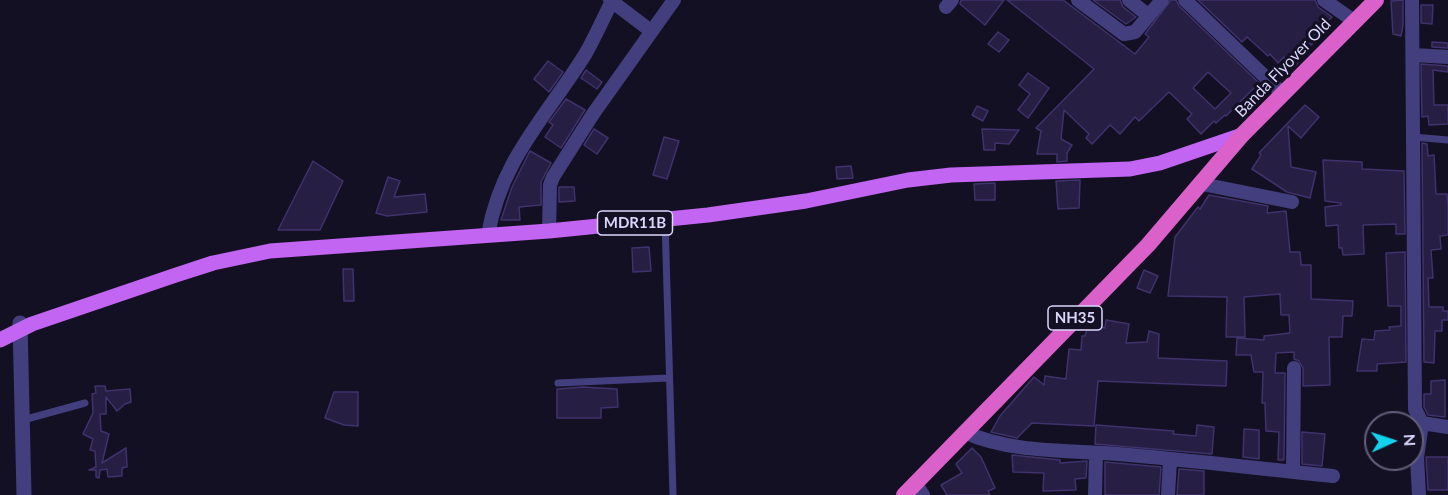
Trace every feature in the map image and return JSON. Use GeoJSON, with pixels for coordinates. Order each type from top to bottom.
{"type":"FeatureCollection","features":[{"type":"Feature","properties":{"kind":"highway","name":"Banda Flyover Old"},"geometry":{"type":"LineString","coordinates":[[1242,135],[1376,0]]}},
{"type":"Feature","properties":{"kind":"highway","name":"NH35"},"geometry":{"type":"LineString","coordinates":[[914,491],[964,432],[1148,245],[1242,135]]}},
{"type":"Feature","properties":{"kind":"main road","name":"MDR11B"},"geometry":{"type":"LineString","coordinates":[[0,329],[24,326],[185,272],[243,256],[299,248],[549,231],[665,220],[806,201],[909,180],[976,173],[1130,169],[1168,161],[1242,135]]}},
{"type":"Feature","properties":{"kind":"main road","name":"MDR11B"},"geometry":{"type":"LineString","coordinates":[[0,340],[24,326]]}},
{"type":"Feature","properties":{"kind":"street"},"geometry":{"type":"LineString","coordinates":[[549,231],[550,184],[553,177],[674,0]]}},
{"type":"Feature","properties":{"kind":"street"},"geometry":{"type":"LineString","coordinates":[[1078,0],[1124,34],[1135,32],[1162,0]]}},
{"type":"Feature","properties":{"kind":"street"},"geometry":{"type":"LineString","coordinates":[[1129,0],[1149,16]]}},
{"type":"Feature","properties":{"kind":"street"},"geometry":{"type":"LineString","coordinates":[[1185,0],[1283,94]]}},
{"type":"Feature","properties":{"kind":"street"},"geometry":{"type":"LineString","coordinates":[[1324,0],[1354,21]]}},
{"type":"Feature","properties":{"kind":"street"},"geometry":{"type":"LineString","coordinates":[[1412,0],[1416,411]]}},
{"type":"Feature","properties":{"kind":"street"},"geometry":{"type":"LineString","coordinates":[[488,235],[493,206],[506,173],[586,52],[610,2],[651,31]]}},
{"type":"Feature","properties":{"kind":"street"},"geometry":{"type":"LineString","coordinates":[[1414,55],[1448,57]]}},
{"type":"Feature","properties":{"kind":"street"},"geometry":{"type":"LineString","coordinates":[[1202,184],[1292,202]]}},
{"type":"Feature","properties":{"kind":"street"},"geometry":{"type":"LineString","coordinates":[[24,326],[21,420],[24,495]]}},
{"type":"Feature","properties":{"kind":"street"},"geometry":{"type":"LineString","coordinates":[[1293,472],[1294,368]]}},
{"type":"Feature","properties":{"kind":"street"},"geometry":{"type":"LineString","coordinates":[[1424,423],[1448,427]]}},
{"type":"Feature","properties":{"kind":"street"},"geometry":{"type":"LineString","coordinates":[[964,432],[984,441],[1039,449],[1334,476]]}},
{"type":"Feature","properties":{"kind":"street"},"geometry":{"type":"LineString","coordinates":[[1095,495],[1096,453]]}},
{"type":"Feature","properties":{"kind":"street"},"geometry":{"type":"LineString","coordinates":[[1168,495],[1170,460]]}},
{"type":"Feature","properties":{"kind":"street"},"geometry":{"type":"LineString","coordinates":[[1418,471],[1419,495]]}},
{"type":"Feature","properties":{"kind":"lane"},"geometry":{"type":"LineString","coordinates":[[1413,137],[1448,140]]}},
{"type":"Feature","properties":{"kind":"lane"},"geometry":{"type":"LineString","coordinates":[[665,220],[673,495]]}},
{"type":"Feature","properties":{"kind":"lane"},"geometry":{"type":"LineString","coordinates":[[558,383],[668,378]]}},
{"type":"Feature","properties":{"kind":"lane"},"geometry":{"type":"LineString","coordinates":[[21,420],[85,403]]}},
{"type":"Feature","properties":{"kind":"building"},"geometry":{"type":"Polygon","coordinates":[[[961,0],[1004,0],[985,25],[960,4],[961,0]]]}},
{"type":"Feature","properties":{"kind":"building"},"geometry":{"type":"Polygon","coordinates":[[[1007,0],[1063,0],[1135,54],[1149,37],[1145,34],[1171,0],[1176,0],[1179,6],[1259,83],[1226,116],[1216,123],[1214,121],[1201,134],[1187,119],[1192,114],[1169,92],[1139,121],[1135,117],[1120,134],[1110,125],[1092,144],[1086,138],[1089,134],[1064,110],[1061,139],[1072,145],[1067,153],[1067,161],[1057,162],[1057,154],[1037,154],[1041,131],[1036,128],[1094,69],[1007,0]],[[1208,72],[1193,88],[1215,109],[1231,93],[1208,72]]]}},
{"type":"Feature","properties":{"kind":"building"},"geometry":{"type":"Polygon","coordinates":[[[1093,0],[1120,0],[1123,7],[1136,17],[1126,24],[1093,0]]]}},
{"type":"Feature","properties":{"kind":"building"},"geometry":{"type":"Polygon","coordinates":[[[1198,0],[1315,0],[1318,7],[1332,17],[1325,24],[1327,27],[1311,45],[1305,40],[1292,54],[1299,62],[1293,68],[1284,57],[1278,63],[1247,37],[1242,42],[1198,0]]]}},
{"type":"Feature","properties":{"kind":"building"},"geometry":{"type":"Polygon","coordinates":[[[1403,0],[1401,36],[1393,34],[1391,1],[1403,0]]]}},
{"type":"Feature","properties":{"kind":"building"},"geometry":{"type":"Polygon","coordinates":[[[1421,5],[1433,5],[1432,24],[1421,23],[1421,5]]]}},
{"type":"Feature","properties":{"kind":"building"},"geometry":{"type":"Polygon","coordinates":[[[998,32],[1009,40],[999,52],[988,44],[998,32]]]}},
{"type":"Feature","properties":{"kind":"building"},"geometry":{"type":"Polygon","coordinates":[[[1432,42],[1448,43],[1448,48],[1432,47],[1432,42]]]}},
{"type":"Feature","properties":{"kind":"building"},"geometry":{"type":"Polygon","coordinates":[[[548,61],[563,72],[549,92],[534,79],[548,61]]]}},
{"type":"Feature","properties":{"kind":"building"},"geometry":{"type":"Polygon","coordinates":[[[1421,64],[1448,66],[1448,72],[1433,70],[1434,105],[1448,105],[1448,124],[1429,125],[1428,116],[1422,117],[1421,64]]]}},
{"type":"Feature","properties":{"kind":"building"},"geometry":{"type":"Polygon","coordinates":[[[586,70],[602,82],[597,89],[581,78],[586,70]]]}},
{"type":"Feature","properties":{"kind":"building"},"geometry":{"type":"Polygon","coordinates":[[[1028,73],[1049,88],[1028,118],[1018,110],[1030,94],[1019,85],[1028,73]]]}},
{"type":"Feature","properties":{"kind":"building"},"geometry":{"type":"Polygon","coordinates":[[[566,99],[585,110],[561,148],[545,137],[553,125],[549,122],[566,99]]]}},
{"type":"Feature","properties":{"kind":"building"},"geometry":{"type":"Polygon","coordinates":[[[1305,105],[1319,117],[1301,138],[1288,126],[1291,167],[1316,172],[1310,198],[1287,192],[1252,169],[1261,155],[1259,153],[1305,105]]]}},
{"type":"Feature","properties":{"kind":"building"},"geometry":{"type":"Polygon","coordinates":[[[977,106],[988,111],[983,121],[972,115],[977,106]]]}},
{"type":"Feature","properties":{"kind":"building"},"geometry":{"type":"Polygon","coordinates":[[[594,129],[608,138],[597,154],[584,145],[594,129]]]}},
{"type":"Feature","properties":{"kind":"building"},"geometry":{"type":"Polygon","coordinates":[[[982,129],[1019,130],[1009,144],[995,143],[995,150],[984,150],[982,129]]]}},
{"type":"Feature","properties":{"kind":"building"},"geometry":{"type":"Polygon","coordinates":[[[664,137],[679,141],[667,179],[653,175],[664,137]]]}},
{"type":"Feature","properties":{"kind":"building"},"geometry":{"type":"Polygon","coordinates":[[[1422,143],[1427,144],[1428,156],[1434,155],[1436,194],[1447,194],[1448,207],[1448,235],[1440,236],[1441,249],[1431,250],[1433,278],[1428,278],[1429,307],[1443,307],[1443,311],[1448,311],[1448,320],[1442,320],[1442,331],[1435,331],[1434,363],[1424,362],[1422,143]]]}},
{"type":"Feature","properties":{"kind":"building"},"geometry":{"type":"Polygon","coordinates":[[[530,151],[551,163],[541,182],[541,205],[519,207],[520,220],[501,220],[512,187],[530,151]]]}},
{"type":"Feature","properties":{"kind":"building"},"geometry":{"type":"Polygon","coordinates":[[[1323,160],[1362,162],[1362,169],[1404,171],[1405,234],[1396,234],[1396,224],[1363,225],[1364,254],[1343,255],[1342,248],[1339,248],[1338,225],[1326,226],[1325,207],[1341,205],[1341,203],[1325,201],[1323,160]]]}},
{"type":"Feature","properties":{"kind":"building"},"geometry":{"type":"Polygon","coordinates":[[[313,161],[343,181],[320,230],[278,230],[313,161]]]}},
{"type":"Feature","properties":{"kind":"building"},"geometry":{"type":"Polygon","coordinates":[[[851,166],[853,178],[837,179],[836,167],[851,166]]]}},
{"type":"Feature","properties":{"kind":"building"},"geometry":{"type":"Polygon","coordinates":[[[388,177],[400,181],[394,197],[425,194],[427,212],[387,216],[376,213],[388,177]]]}},
{"type":"Feature","properties":{"kind":"building"},"geometry":{"type":"Polygon","coordinates":[[[1080,180],[1079,208],[1058,209],[1056,181],[1080,180]]]}},
{"type":"Feature","properties":{"kind":"building"},"geometry":{"type":"Polygon","coordinates":[[[995,183],[995,200],[975,200],[974,184],[995,183]]]}},
{"type":"Feature","properties":{"kind":"building"},"geometry":{"type":"Polygon","coordinates":[[[559,187],[574,187],[575,201],[559,202],[559,187]]]}},
{"type":"Feature","properties":{"kind":"building"},"geometry":{"type":"Polygon","coordinates":[[[1209,195],[1268,206],[1267,213],[1286,211],[1290,252],[1300,252],[1301,265],[1311,265],[1311,299],[1353,301],[1352,316],[1343,316],[1342,337],[1329,337],[1330,385],[1303,386],[1303,368],[1299,361],[1294,359],[1294,352],[1276,353],[1275,373],[1285,373],[1284,460],[1278,460],[1279,432],[1266,431],[1265,403],[1262,403],[1263,372],[1254,372],[1251,355],[1236,355],[1237,338],[1264,340],[1264,336],[1290,333],[1289,315],[1281,315],[1280,294],[1244,297],[1245,337],[1226,337],[1227,297],[1168,296],[1175,237],[1198,207],[1200,209],[1209,195]]]}},
{"type":"Feature","properties":{"kind":"building"},"geometry":{"type":"Polygon","coordinates":[[[649,247],[651,271],[633,272],[632,248],[649,247]]]}},
{"type":"Feature","properties":{"kind":"building"},"geometry":{"type":"Polygon","coordinates":[[[1405,252],[1406,362],[1377,364],[1377,371],[1357,371],[1362,339],[1374,340],[1375,331],[1390,330],[1389,327],[1401,326],[1401,306],[1388,306],[1386,253],[1405,252]]]}},
{"type":"Feature","properties":{"kind":"building"},"geometry":{"type":"Polygon","coordinates":[[[343,269],[353,269],[354,301],[344,301],[343,269]]]}},
{"type":"Feature","properties":{"kind":"building"},"geometry":{"type":"Polygon","coordinates":[[[1144,270],[1158,276],[1150,293],[1137,288],[1144,270]]]}},
{"type":"Feature","properties":{"kind":"building"},"geometry":{"type":"Polygon","coordinates":[[[1106,320],[1129,324],[1126,343],[1147,342],[1149,331],[1159,334],[1158,358],[1227,361],[1226,386],[1098,381],[1094,426],[1032,423],[1017,438],[991,432],[1000,416],[1034,377],[1044,385],[1045,376],[1066,379],[1069,349],[1081,350],[1082,336],[1085,336],[1089,323],[1105,328],[1106,320]]]}},
{"type":"Feature","properties":{"kind":"building"},"geometry":{"type":"Polygon","coordinates":[[[1445,380],[1445,417],[1428,415],[1424,407],[1424,394],[1431,394],[1431,381],[1445,380]]]}},
{"type":"Feature","properties":{"kind":"building"},"geometry":{"type":"Polygon","coordinates":[[[95,386],[105,386],[106,391],[130,389],[131,402],[117,411],[106,397],[106,414],[100,414],[101,431],[109,434],[102,463],[126,448],[127,467],[122,468],[122,476],[108,477],[107,469],[100,470],[99,478],[96,477],[96,470],[89,470],[96,467],[95,451],[90,450],[93,439],[83,434],[93,413],[92,394],[96,393],[95,386]]]}},
{"type":"Feature","properties":{"kind":"building"},"geometry":{"type":"Polygon","coordinates":[[[583,387],[617,389],[618,407],[601,408],[601,418],[557,418],[557,389],[583,387]]]}},
{"type":"Feature","properties":{"kind":"building"},"geometry":{"type":"Polygon","coordinates":[[[334,392],[358,392],[358,426],[344,425],[325,418],[334,392]]]}},
{"type":"Feature","properties":{"kind":"building"},"geometry":{"type":"Polygon","coordinates":[[[1096,425],[1174,431],[1173,434],[1196,436],[1197,425],[1214,427],[1212,454],[1095,444],[1096,425]]]}},
{"type":"Feature","properties":{"kind":"building"},"geometry":{"type":"Polygon","coordinates":[[[1244,429],[1259,430],[1259,459],[1243,457],[1244,429]]]}},
{"type":"Feature","properties":{"kind":"building"},"geometry":{"type":"Polygon","coordinates":[[[1302,432],[1325,434],[1322,466],[1302,464],[1302,432]]]}},
{"type":"Feature","properties":{"kind":"building"},"geometry":{"type":"Polygon","coordinates":[[[972,448],[981,457],[995,488],[988,491],[990,495],[947,495],[941,485],[962,473],[956,464],[972,448]]]}},
{"type":"Feature","properties":{"kind":"building"},"geometry":{"type":"Polygon","coordinates":[[[1012,455],[1060,460],[1060,463],[1087,461],[1086,478],[1075,479],[1076,490],[1043,491],[1044,473],[1013,472],[1012,455]]]}},
{"type":"Feature","properties":{"kind":"building"},"geometry":{"type":"Polygon","coordinates":[[[1426,457],[1448,457],[1448,490],[1428,490],[1426,457]]]}},
{"type":"Feature","properties":{"kind":"building"},"geometry":{"type":"Polygon","coordinates":[[[1105,462],[1161,467],[1159,495],[1105,495],[1105,462]]]}},
{"type":"Feature","properties":{"kind":"building"},"geometry":{"type":"Polygon","coordinates":[[[1179,469],[1204,471],[1204,495],[1177,495],[1179,469]]]}}]}
